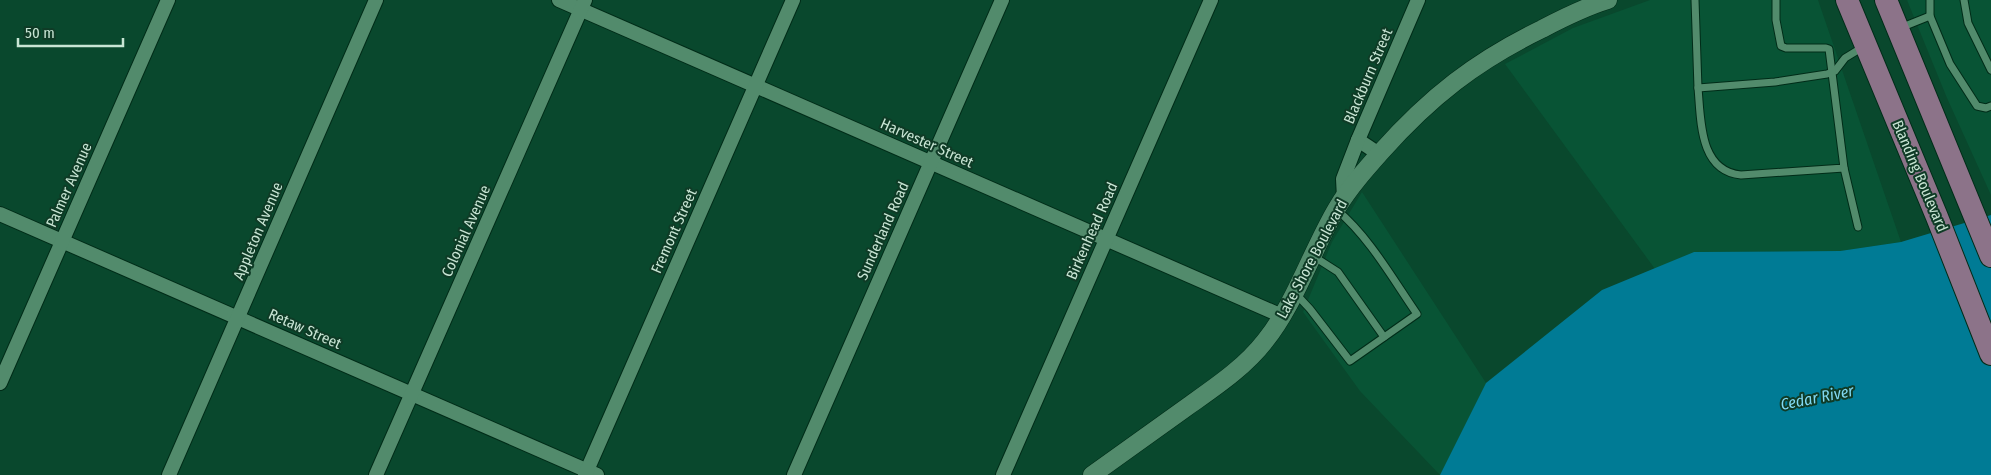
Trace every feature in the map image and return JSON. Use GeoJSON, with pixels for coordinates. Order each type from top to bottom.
{"type":"FeatureCollection","features":[{"type":"Feature","properties":{"kind":"main road","name":"Blanding Boulevard"},"geometry":{"type":"LineString","coordinates":[[1847,0],[1937,217],[1991,354]]}},
{"type":"Feature","properties":{"kind":"main road"},"geometry":{"type":"LineString","coordinates":[[1886,0],[1991,256]]}},
{"type":"Feature","properties":{"kind":"street","name":"Palmer Avenue"},"geometry":{"type":"LineString","coordinates":[[0,382],[168,0]]}},
{"type":"Feature","properties":{"kind":"street","name":"Appleton Avenue"},"geometry":{"type":"LineString","coordinates":[[169,475],[376,0]]}},
{"type":"Feature","properties":{"kind":"street","name":"Harvester Street"},"geometry":{"type":"LineString","coordinates":[[560,0],[583,5],[755,86],[1282,316]]}},
{"type":"Feature","properties":{"kind":"street","name":"Fremont Street"},"geometry":{"type":"LineString","coordinates":[[590,474],[793,0]]}},
{"type":"Feature","properties":{"kind":"street","name":"Sunderland Road"},"geometry":{"type":"LineString","coordinates":[[794,475],[1002,0]]}},
{"type":"Feature","properties":{"kind":"street","name":"Birkenhead Road"},"geometry":{"type":"LineString","coordinates":[[1003,475],[1211,0]]}},
{"type":"Feature","properties":{"kind":"street","name":"Blackburn Street"},"geometry":{"type":"LineString","coordinates":[[1380,154],[1358,140],[1418,0]]}},
{"type":"Feature","properties":{"kind":"street","name":"Lake Shore Boulevard"},"geometry":{"type":"LineString","coordinates":[[1092,475],[1239,369],[1267,340],[1282,316],[1340,204],[1357,180],[1405,125],[1429,102],[1481,62],[1524,37],[1599,1]]}},
{"type":"Feature","properties":{"kind":"street","name":"Colonial Avenue"},"geometry":{"type":"LineString","coordinates":[[376,475],[583,5]]}},
{"type":"Feature","properties":{"kind":"street"},"geometry":{"type":"LineString","coordinates":[[1340,204],[1342,179],[1358,140]]}},
{"type":"Feature","properties":{"kind":"street","name":"Retaw Street"},"geometry":{"type":"LineString","coordinates":[[0,214],[590,474]]}},
{"type":"Feature","properties":{"kind":"lane"},"geometry":{"type":"LineString","coordinates":[[1695,0],[1698,88],[1703,136],[1710,155],[1716,164],[1732,174],[1741,175],[1844,168]]}},
{"type":"Feature","properties":{"kind":"lane"},"geometry":{"type":"LineString","coordinates":[[1776,0],[1778,42],[1781,46],[1786,48],[1826,48],[1830,52],[1844,168],[1858,227]]}},
{"type":"Feature","properties":{"kind":"lane"},"geometry":{"type":"LineString","coordinates":[[1930,0],[1930,16],[1950,64],[1977,106],[1986,108],[1991,106]]}},
{"type":"Feature","properties":{"kind":"lane"},"geometry":{"type":"LineString","coordinates":[[1964,0],[1968,24],[1991,70]]}},
{"type":"Feature","properties":{"kind":"lane"},"geometry":{"type":"LineString","coordinates":[[1898,29],[1930,16]]}},
{"type":"Feature","properties":{"kind":"lane"},"geometry":{"type":"LineString","coordinates":[[1698,88],[1775,82],[1832,72],[1845,58],[1866,46]]}},
{"type":"Feature","properties":{"kind":"lane"},"geometry":{"type":"LineString","coordinates":[[1294,292],[1310,309],[1350,361],[1417,314],[1340,204]]}},
{"type":"Feature","properties":{"kind":"lane"},"geometry":{"type":"LineString","coordinates":[[1312,256],[1338,272],[1384,337]]}},
{"type":"Feature","properties":{"kind":"shaded area"},"geometry":{"type":"Polygon","coordinates":[[[1650,0],[1818,0],[1901,242],[1840,251],[1694,252],[1655,269],[1505,64],[1573,28],[1650,0]]]}},
{"type":"Feature","properties":{"kind":"shaded area"},"geometry":{"type":"Polygon","coordinates":[[[1907,0],[1991,0],[1991,195],[1947,98],[1907,0]]]}},
{"type":"Feature","properties":{"kind":"shaded area"},"geometry":{"type":"Polygon","coordinates":[[[1362,192],[1486,383],[1440,475],[1360,391],[1303,312],[1332,242],[1362,192]]]}},
{"type":"Feature","properties":{"kind":"water","name":"Cedar River"},"geometry":{"type":"Polygon","coordinates":[[[1991,215],[1991,475],[1440,475],[1486,383],[1602,290],[1694,252],[1840,251],[1901,242],[1991,215]]]}}]}
